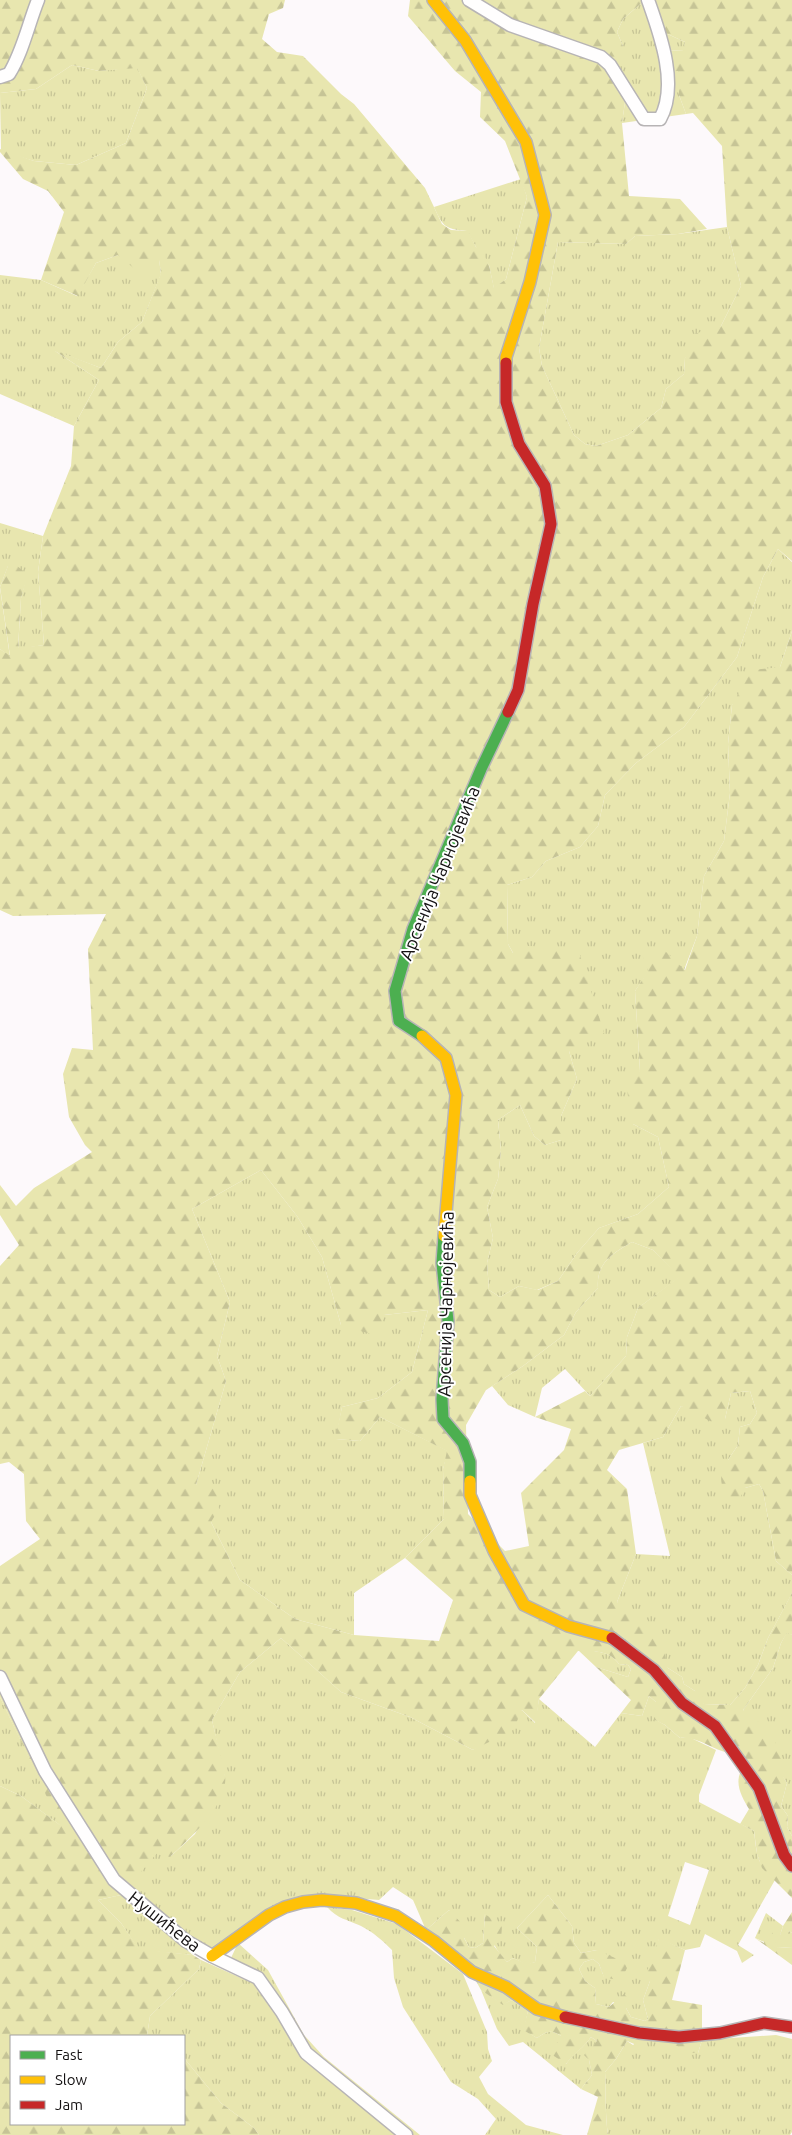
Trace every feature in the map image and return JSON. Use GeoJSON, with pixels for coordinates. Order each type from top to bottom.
{"type":"FeatureCollection","features":[{"type":"Feature","properties":{"kind":"street"},"geometry":{"type":"LineString","coordinates":[[0,77],[9,74],[19,56],[28,24],[38,0]]}},
{"type":"Feature","properties":{"kind":"street","name":"Арсенија Чарнојевића"},"geometry":{"type":"LineString","coordinates":[[433,0],[465,40],[526,142],[546,214],[530,282],[506,357],[506,402],[519,444],[544,486],[551,524],[533,604],[518,690],[481,769],[413,929],[395,991],[399,1021],[428,1040],[446,1058],[456,1095],[442,1263],[448,1321],[442,1399],[443,1419],[463,1443],[470,1462],[470,1495],[494,1551],[524,1605],[568,1626],[611,1637],[654,1670],[682,1703],[715,1726],[758,1788],[784,1855],[792,1866]]}},
{"type":"Feature","properties":{"kind":"street"},"geometry":{"type":"LineString","coordinates":[[469,0],[510,25],[601,57],[610,64],[644,119],[652,120],[660,119],[665,110],[667,83],[661,38],[648,0]]}},
{"type":"Feature","properties":{"kind":"street","name":"Нушићева"},"geometry":{"type":"LineString","coordinates":[[0,1677],[45,1771],[114,1880],[186,1941],[258,1978],[282,2012],[306,2053],[406,2135]]}},
{"type":"Feature","properties":{"kind":"street"},"geometry":{"type":"LineString","coordinates":[[212,1956],[269,1914],[285,1906],[322,1900],[356,1903],[396,1916],[434,1941],[472,1972],[506,1987],[537,2009],[582,2022],[679,2037],[720,2032],[764,2023],[792,2027]]}},
{"type":"Feature","properties":{"kind":"green space"},"geometry":{"type":"Polygon","coordinates":[[[0,0],[285,0],[283,8],[269,14],[262,39],[277,52],[303,56],[341,94],[354,104],[425,188],[442,224],[451,230],[468,231],[476,247],[481,249],[489,265],[494,288],[506,279],[527,197],[505,141],[480,117],[481,92],[455,71],[408,16],[410,0],[792,0],[792,561],[778,549],[763,577],[737,657],[684,727],[636,763],[605,795],[598,826],[580,847],[546,861],[532,877],[507,885],[508,944],[513,953],[528,946],[579,952],[604,1033],[569,1051],[577,1079],[561,1116],[561,1140],[545,1145],[534,1136],[520,1105],[498,1120],[501,1150],[498,1179],[487,1207],[493,1238],[487,1263],[489,1290],[500,1297],[519,1286],[538,1290],[558,1281],[577,1253],[599,1228],[638,1214],[669,1187],[658,1137],[633,1124],[626,1085],[640,1071],[635,991],[648,971],[642,954],[662,948],[685,970],[697,936],[704,876],[724,841],[730,793],[728,744],[732,705],[752,670],[780,667],[792,631],[792,1575],[776,1561],[763,1491],[759,1484],[745,1488],[740,1498],[728,1498],[722,1484],[723,1469],[715,1467],[716,1460],[728,1460],[738,1445],[740,1427],[750,1424],[757,1413],[750,1391],[731,1393],[725,1419],[714,1423],[681,1406],[663,1437],[619,1450],[607,1470],[627,1489],[636,1554],[617,1602],[640,1615],[653,1626],[662,1642],[668,1668],[682,1677],[684,1684],[695,1691],[702,1692],[704,1704],[730,1705],[745,1688],[758,1665],[768,1638],[792,1593],[792,1635],[787,1633],[781,1643],[773,1668],[743,1710],[768,1731],[780,1753],[783,1775],[787,1783],[781,1806],[788,1816],[787,1827],[792,1836],[792,1898],[762,1868],[757,1854],[754,1831],[740,1824],[749,1809],[742,1797],[738,1783],[740,1773],[729,1753],[693,1739],[680,1738],[665,1725],[655,1720],[656,1702],[649,1696],[642,1716],[621,1713],[631,1700],[596,1667],[628,1677],[631,1669],[628,1665],[619,1664],[611,1656],[601,1652],[578,1651],[539,1699],[536,1723],[522,1710],[513,1730],[473,1750],[410,1717],[341,1692],[281,1638],[240,1672],[212,1720],[225,1776],[225,1787],[214,1809],[197,1831],[170,1857],[157,1853],[121,1895],[98,1900],[121,1923],[139,1949],[193,1955],[201,1960],[199,1969],[150,2016],[147,2035],[10,2035],[10,2125],[185,2125],[185,2059],[221,2103],[254,2128],[259,2135],[0,2135],[0,1786],[21,1796],[60,1825],[0,1697],[0,1566],[40,1539],[26,1521],[24,1474],[9,1462],[0,1464],[0,1266],[19,1245],[0,1215],[0,1185],[16,1206],[34,1188],[92,1152],[85,1145],[69,1117],[63,1074],[72,1048],[93,1050],[88,949],[106,914],[13,916],[0,910],[0,649],[10,656],[0,587],[10,560],[28,575],[21,598],[18,648],[44,645],[38,572],[43,536],[71,466],[74,426],[99,380],[52,349],[101,368],[118,342],[142,322],[161,273],[159,260],[143,276],[118,255],[96,263],[78,296],[41,280],[64,212],[48,191],[23,179],[0,152],[0,149],[34,161],[76,165],[126,143],[147,88],[137,68],[99,71],[72,65],[36,89],[0,93],[0,0]],[[644,1],[623,19],[617,32],[623,46],[621,56],[609,57],[640,104],[625,102],[622,123],[629,196],[680,199],[707,229],[678,234],[635,236],[626,244],[558,242],[539,348],[542,366],[574,435],[585,444],[596,446],[628,435],[661,408],[666,389],[684,374],[685,358],[694,334],[721,326],[741,286],[727,227],[722,146],[693,113],[686,114],[679,95],[679,71],[668,72],[667,50],[683,51],[685,42],[661,31],[644,1]],[[261,1170],[192,1209],[230,1302],[217,1356],[226,1381],[196,1485],[216,1488],[219,1509],[211,1522],[240,1580],[295,1619],[354,1635],[439,1641],[453,1600],[405,1558],[444,1519],[443,1469],[447,1451],[380,1417],[360,1441],[335,1439],[342,1407],[378,1398],[412,1372],[428,1310],[384,1315],[377,1336],[341,1325],[322,1257],[297,1216],[261,1170]],[[632,1242],[607,1260],[600,1272],[598,1288],[576,1312],[564,1335],[523,1366],[486,1390],[466,1425],[468,1514],[505,1551],[529,1546],[521,1493],[564,1450],[571,1429],[535,1417],[585,1391],[590,1396],[626,1356],[627,1337],[638,1308],[679,1277],[653,1250],[632,1242]]]}},
{"type":"Feature","properties":{"kind":"green space"},"geometry":{"type":"Polygon","coordinates":[[[644,1],[661,31],[685,42],[684,51],[667,50],[679,71],[679,95],[686,114],[622,123],[625,102],[639,104],[609,56],[623,46],[617,32],[623,19],[644,1]]]}},
{"type":"Feature","properties":{"kind":"green space"},"geometry":{"type":"Polygon","coordinates":[[[72,65],[99,71],[137,67],[147,88],[126,143],[76,165],[34,161],[1,151],[0,93],[36,89],[72,65]]]}},
{"type":"Feature","properties":{"kind":"green space"},"geometry":{"type":"Polygon","coordinates":[[[521,179],[527,197],[506,279],[494,289],[489,265],[467,231],[446,226],[434,207],[521,179]]]}},
{"type":"Feature","properties":{"kind":"green space"},"geometry":{"type":"Polygon","coordinates":[[[727,227],[741,286],[721,326],[685,358],[684,374],[666,389],[661,408],[628,435],[596,446],[585,444],[574,435],[542,366],[539,348],[558,242],[626,244],[635,236],[678,234],[727,227]]]}},
{"type":"Feature","properties":{"kind":"green space"},"geometry":{"type":"Polygon","coordinates":[[[118,255],[159,259],[161,274],[142,322],[118,342],[101,368],[55,351],[99,380],[74,426],[0,394],[0,275],[41,280],[77,296],[96,263],[118,255]]]}},
{"type":"Feature","properties":{"kind":"green space"},"geometry":{"type":"Polygon","coordinates":[[[0,523],[43,536],[38,572],[44,645],[18,649],[21,598],[27,575],[8,566],[0,587],[0,523]]]}},
{"type":"Feature","properties":{"kind":"green space"},"geometry":{"type":"Polygon","coordinates":[[[778,549],[792,562],[792,631],[780,667],[732,705],[728,744],[730,793],[724,841],[704,876],[697,936],[684,970],[649,971],[635,991],[640,1071],[633,1124],[658,1137],[669,1187],[638,1214],[599,1228],[577,1253],[558,1281],[537,1290],[519,1286],[500,1297],[489,1290],[487,1263],[493,1238],[487,1207],[498,1179],[501,1150],[498,1120],[520,1105],[534,1136],[545,1145],[561,1140],[561,1116],[577,1079],[569,1051],[508,944],[507,885],[532,877],[546,861],[580,847],[598,826],[605,795],[636,763],[684,727],[737,657],[763,577],[778,549]]]}},
{"type":"Feature","properties":{"kind":"green space"},"geometry":{"type":"Polygon","coordinates":[[[0,588],[10,657],[0,649],[0,588]]]}},
{"type":"Feature","properties":{"kind":"green space"},"geometry":{"type":"Polygon","coordinates":[[[261,1170],[297,1216],[322,1257],[341,1325],[384,1315],[428,1310],[412,1372],[378,1398],[342,1407],[336,1439],[360,1441],[380,1417],[448,1451],[443,1469],[444,1519],[405,1558],[354,1593],[354,1635],[295,1619],[240,1580],[211,1522],[196,1485],[226,1381],[217,1356],[230,1302],[192,1209],[261,1170]]]}},
{"type":"Feature","properties":{"kind":"green space"},"geometry":{"type":"Polygon","coordinates":[[[632,1242],[653,1250],[680,1277],[638,1308],[627,1337],[626,1356],[590,1396],[565,1369],[542,1388],[535,1417],[508,1405],[492,1386],[523,1366],[564,1335],[576,1312],[598,1288],[600,1272],[607,1260],[632,1242]]]}},
{"type":"Feature","properties":{"kind":"green space"},"geometry":{"type":"Polygon","coordinates":[[[750,1391],[757,1413],[750,1424],[740,1427],[738,1445],[728,1460],[716,1460],[745,1488],[759,1484],[763,1491],[776,1561],[792,1575],[792,1593],[768,1638],[758,1665],[745,1688],[730,1705],[704,1704],[695,1691],[684,1684],[682,1677],[668,1668],[617,1602],[636,1554],[670,1556],[643,1443],[663,1437],[681,1406],[725,1419],[731,1393],[750,1391]]]}},
{"type":"Feature","properties":{"kind":"green space"},"geometry":{"type":"Polygon","coordinates":[[[787,1632],[792,1635],[792,1836],[787,1827],[788,1816],[781,1806],[787,1783],[781,1774],[782,1763],[743,1710],[773,1668],[781,1643],[787,1632]]]}},
{"type":"Feature","properties":{"kind":"green space"},"geometry":{"type":"Polygon","coordinates":[[[281,1638],[341,1692],[410,1717],[473,1750],[522,1710],[535,1723],[539,1699],[595,1747],[621,1713],[642,1716],[649,1696],[656,1702],[656,1720],[680,1738],[689,1737],[716,1750],[699,1795],[699,1802],[754,1831],[758,1858],[764,1869],[775,1880],[738,1945],[754,1955],[742,1963],[737,1951],[705,1934],[700,1947],[685,1950],[659,1939],[650,1981],[643,2000],[648,2019],[645,2021],[631,2017],[626,2008],[613,2002],[609,2007],[596,2004],[595,1988],[585,1981],[579,1969],[584,1962],[593,1959],[599,1964],[604,1977],[597,1950],[581,1953],[574,1943],[572,1926],[548,1895],[517,1928],[537,1947],[535,1962],[527,1965],[513,1958],[507,1962],[502,1956],[492,1940],[485,1914],[483,1943],[475,1948],[469,1947],[449,1910],[426,1930],[413,1900],[393,1887],[379,1900],[332,1896],[302,1898],[211,1952],[191,1939],[128,1885],[157,1852],[171,1856],[195,1834],[225,1778],[212,1720],[240,1672],[281,1638]],[[685,1862],[668,1916],[690,1925],[709,1870],[685,1862]]]}},
{"type":"Feature","properties":{"kind":"green space"},"geometry":{"type":"Polygon","coordinates":[[[578,1650],[601,1652],[611,1656],[619,1664],[628,1665],[631,1669],[628,1677],[596,1667],[578,1650]]]}},
{"type":"Feature","properties":{"kind":"green space"},"geometry":{"type":"Polygon","coordinates":[[[0,1697],[61,1826],[21,1796],[0,1786],[0,1697]]]}},
{"type":"Feature","properties":{"kind":"green space"},"geometry":{"type":"Polygon","coordinates":[[[121,1895],[193,1955],[139,1950],[121,1923],[98,1900],[121,1895]]]}},
{"type":"Feature","properties":{"kind":"green space"},"geometry":{"type":"Polygon","coordinates":[[[548,1895],[572,1926],[574,1943],[581,1953],[597,1950],[624,1962],[627,1968],[622,1978],[617,1980],[604,1977],[599,1964],[593,1959],[584,1962],[579,1969],[585,1981],[595,1988],[596,2004],[609,2007],[624,1994],[630,2000],[626,2008],[631,2017],[645,2021],[648,2019],[643,2000],[650,1981],[645,1977],[659,1938],[685,1950],[672,2000],[702,2005],[702,2040],[698,2053],[689,2053],[678,2046],[660,2041],[641,2039],[639,2046],[627,2041],[605,2072],[608,2135],[587,2135],[598,2097],[581,2089],[592,2075],[589,2060],[584,2055],[597,2041],[591,2037],[566,2064],[551,2054],[561,2036],[554,2032],[549,2032],[537,2038],[523,2030],[528,2011],[512,2000],[503,2005],[481,1990],[476,1981],[426,1930],[449,1910],[465,1927],[464,1938],[469,1947],[475,1948],[483,1943],[485,1914],[502,1926],[501,1940],[494,1946],[507,1962],[513,1958],[527,1964],[535,1962],[537,1947],[517,1928],[548,1895]]]}},
{"type":"Feature","properties":{"kind":"green space"},"geometry":{"type":"Polygon","coordinates":[[[327,1907],[352,1910],[397,1924],[463,1974],[487,2032],[488,2049],[492,2061],[479,2077],[488,2094],[526,2125],[563,2135],[485,2135],[496,2119],[478,2099],[451,2082],[403,2007],[394,1978],[392,1950],[370,1931],[339,1916],[327,1907]]]}},
{"type":"Feature","properties":{"kind":"green space"},"geometry":{"type":"Polygon","coordinates":[[[792,1912],[792,1933],[789,1931],[786,1937],[780,1935],[783,1926],[792,1912]]]}},
{"type":"Feature","properties":{"kind":"green space"},"geometry":{"type":"Polygon","coordinates":[[[766,1913],[783,1926],[780,1935],[789,1931],[792,1933],[792,1947],[778,1948],[755,1938],[766,1913]]]}},
{"type":"Feature","properties":{"kind":"green space"},"geometry":{"type":"Polygon","coordinates":[[[772,1932],[778,1948],[792,1947],[792,1965],[755,1938],[764,1943],[764,1935],[772,1932]]]}},
{"type":"Feature","properties":{"kind":"green space"},"geometry":{"type":"Polygon","coordinates":[[[238,1943],[268,1970],[304,2035],[324,2057],[420,2135],[259,2135],[254,2128],[221,2103],[185,2059],[185,2035],[147,2035],[150,2016],[199,1969],[201,1960],[250,1982],[242,1972],[232,1966],[231,1958],[238,1943]]]}},
{"type":"Feature","properties":{"kind":"green space"},"geometry":{"type":"Polygon","coordinates":[[[481,1990],[503,2004],[512,2000],[528,2011],[524,2030],[537,2038],[549,2032],[554,2032],[561,2036],[566,2064],[591,2037],[597,2041],[589,2060],[592,2075],[581,2089],[523,2042],[509,2046],[497,2029],[481,1990]]]}},
{"type":"Feature","properties":{"kind":"green space"},"geometry":{"type":"Polygon","coordinates":[[[776,2035],[792,2039],[792,2132],[790,2135],[608,2135],[605,2072],[627,2041],[633,2045],[641,2038],[668,2042],[698,2053],[702,2040],[776,2035]]]}},
{"type":"Feature","properties":{"kind":"traffic: fast"},"geometry":{"type":"LineString","coordinates":[[422,1036],[399,1021],[395,991],[413,929],[481,769],[508,712]]}},
{"type":"Feature","properties":{"kind":"traffic: fast"},"geometry":{"type":"LineString","coordinates":[[444,1236],[442,1263],[448,1321],[442,1399],[443,1419],[463,1443],[470,1462],[470,1481]]}},
{"type":"Feature","properties":{"kind":"traffic: slow"},"geometry":{"type":"LineString","coordinates":[[433,0],[465,40],[526,142],[545,215],[530,282],[506,357],[506,363]]}},
{"type":"Feature","properties":{"kind":"traffic: slow"},"geometry":{"type":"LineString","coordinates":[[422,1036],[446,1058],[456,1095],[444,1236]]}},
{"type":"Feature","properties":{"kind":"traffic: slow"},"geometry":{"type":"LineString","coordinates":[[470,1481],[470,1495],[494,1551],[524,1605],[568,1626],[612,1638]]}},
{"type":"Feature","properties":{"kind":"traffic: slow"},"geometry":{"type":"LineString","coordinates":[[212,1956],[269,1915],[285,1907],[303,1902],[322,1900],[356,1903],[396,1916],[434,1941],[472,1972],[506,1987],[537,2009],[565,2017]]}},
{"type":"Feature","properties":{"kind":"traffic: jam"},"geometry":{"type":"LineString","coordinates":[[506,363],[506,402],[519,444],[545,486],[551,524],[533,604],[518,690],[508,712]]}},
{"type":"Feature","properties":{"kind":"traffic: jam"},"geometry":{"type":"LineString","coordinates":[[612,1638],[654,1670],[682,1703],[715,1726],[759,1788],[784,1855],[792,1866]]}},
{"type":"Feature","properties":{"kind":"traffic: jam"},"geometry":{"type":"LineString","coordinates":[[565,2017],[639,2033],[679,2037],[720,2033],[764,2023],[792,2027]]}}]}
